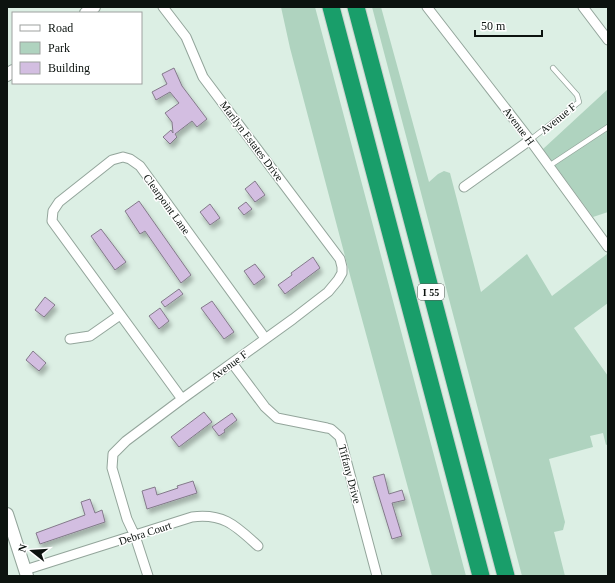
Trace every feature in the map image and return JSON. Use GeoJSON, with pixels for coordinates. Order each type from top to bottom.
{"type":"FeatureCollection","features":[{"type":"Feature","properties":{"kind":"highway","name":"I 55"},"geometry":{"type":"LineString","coordinates":[[331,7],[481,576]]}},
{"type":"Feature","properties":{"kind":"highway","name":"I 55"},"geometry":{"type":"LineString","coordinates":[[356,7],[506,576]]}},
{"type":"Feature","properties":{"kind":"street","name":"Marilyn Estates Drive"},"geometry":{"type":"LineString","coordinates":[[163,7],[186,37],[203,76],[340,259],[342,273]]}},
{"type":"Feature","properties":{"kind":"street","name":"Avenue H"},"geometry":{"type":"LineString","coordinates":[[427,7],[530,140],[608,247]]}},
{"type":"Feature","properties":{"kind":"street"},"geometry":{"type":"LineString","coordinates":[[583,7],[608,40]]}},
{"type":"Feature","properties":{"kind":"street","name":"Avenue F"},"geometry":{"type":"LineString","coordinates":[[464,187],[530,140]]}},
{"type":"Feature","properties":{"kind":"street","name":"Clearpoint Lane"},"geometry":{"type":"LineString","coordinates":[[120,315],[52,221],[52,211],[59,202],[112,160],[123,157],[130,159],[140,166],[265,338]]}},
{"type":"Feature","properties":{"kind":"street","name":"Avenue F"},"geometry":{"type":"LineString","coordinates":[[136,536],[128,519],[112,468],[113,454],[126,441],[328,292],[342,273]]}},
{"type":"Feature","properties":{"kind":"street"},"geometry":{"type":"LineString","coordinates":[[70,339],[90,336],[120,315],[182,399]]}},
{"type":"Feature","properties":{"kind":"street","name":"Tiffany Drive"},"geometry":{"type":"LineString","coordinates":[[232,363],[265,407],[277,418],[327,428],[340,437],[377,576]]}},
{"type":"Feature","properties":{"kind":"street"},"geometry":{"type":"LineString","coordinates":[[7,514],[26,573]]}},
{"type":"Feature","properties":{"kind":"street","name":"Debra Court"},"geometry":{"type":"LineString","coordinates":[[26,573],[192,517],[206,515],[220,518],[230,523],[258,546]]}},
{"type":"Feature","properties":{"kind":"street"},"geometry":{"type":"LineString","coordinates":[[136,536],[148,576]]}},
{"type":"Feature","properties":{"kind":"lane","name":"Avenue F"},"geometry":{"type":"LineString","coordinates":[[530,140],[579,102],[577,95],[553,68]]}},
{"type":"Feature","properties":{"kind":"lane"},"geometry":{"type":"LineString","coordinates":[[549,166],[608,127]]}},
{"type":"Feature","properties":{"kind":"green space"},"geometry":{"type":"Polygon","coordinates":[[[281,7],[315,7],[466,576],[432,576],[351,279],[290,48],[281,7]]]}},
{"type":"Feature","properties":{"kind":"green space"},"geometry":{"type":"Polygon","coordinates":[[[372,7],[381,7],[429,182],[444,171],[450,173],[481,292],[527,254],[552,296],[607,254],[608,256],[608,303],[574,328],[608,376],[608,444],[606,445],[603,433],[590,436],[593,447],[549,459],[565,522],[563,530],[554,532],[565,576],[522,576],[372,7]]]}},
{"type":"Feature","properties":{"kind":"green space"},"geometry":{"type":"Polygon","coordinates":[[[608,89],[608,212],[593,217],[543,149],[608,89]]]}},
{"type":"Feature","properties":{"kind":"building"},"geometry":{"type":"Polygon","coordinates":[[[174,68],[182,86],[207,119],[197,127],[192,121],[175,134],[177,137],[170,144],[163,137],[171,130],[173,133],[172,122],[165,113],[179,103],[170,92],[156,100],[152,92],[167,84],[162,74],[174,68]]]}},
{"type":"Feature","properties":{"kind":"building"},"geometry":{"type":"Polygon","coordinates":[[[255,181],[265,195],[255,202],[245,189],[255,181]]]}},
{"type":"Feature","properties":{"kind":"building"},"geometry":{"type":"Polygon","coordinates":[[[139,201],[191,275],[181,283],[145,231],[140,234],[125,211],[139,201]]]}},
{"type":"Feature","properties":{"kind":"building"},"geometry":{"type":"Polygon","coordinates":[[[246,202],[252,209],[244,215],[238,208],[246,202]]]}},
{"type":"Feature","properties":{"kind":"building"},"geometry":{"type":"Polygon","coordinates":[[[210,204],[220,218],[210,225],[200,212],[210,204]]]}},
{"type":"Feature","properties":{"kind":"building"},"geometry":{"type":"Polygon","coordinates":[[[101,229],[126,262],[115,270],[91,236],[101,229]]]}},
{"type":"Feature","properties":{"kind":"building"},"geometry":{"type":"Polygon","coordinates":[[[313,257],[320,268],[285,294],[278,285],[292,275],[291,273],[313,257]]]}},
{"type":"Feature","properties":{"kind":"building"},"geometry":{"type":"Polygon","coordinates":[[[255,264],[265,277],[254,285],[244,271],[255,264]]]}},
{"type":"Feature","properties":{"kind":"building"},"geometry":{"type":"Polygon","coordinates":[[[179,289],[183,294],[165,307],[161,302],[179,289]]]}},
{"type":"Feature","properties":{"kind":"building"},"geometry":{"type":"Polygon","coordinates":[[[45,297],[55,305],[44,317],[35,310],[45,297]]]}},
{"type":"Feature","properties":{"kind":"building"},"geometry":{"type":"Polygon","coordinates":[[[212,301],[234,332],[224,339],[201,308],[212,301]]]}},
{"type":"Feature","properties":{"kind":"building"},"geometry":{"type":"Polygon","coordinates":[[[160,308],[169,321],[159,329],[149,316],[160,308]]]}},
{"type":"Feature","properties":{"kind":"building"},"geometry":{"type":"Polygon","coordinates":[[[33,351],[46,363],[39,371],[26,360],[33,351]]]}},
{"type":"Feature","properties":{"kind":"building"},"geometry":{"type":"Polygon","coordinates":[[[204,412],[212,422],[179,447],[171,437],[204,412]]]}},
{"type":"Feature","properties":{"kind":"building"},"geometry":{"type":"Polygon","coordinates":[[[232,413],[237,420],[219,436],[212,427],[232,413]]]}},
{"type":"Feature","properties":{"kind":"building"},"geometry":{"type":"Polygon","coordinates":[[[384,474],[389,494],[402,490],[405,500],[392,503],[402,536],[392,539],[373,477],[384,474]]]}},
{"type":"Feature","properties":{"kind":"building"},"geometry":{"type":"Polygon","coordinates":[[[193,481],[197,493],[147,509],[142,491],[155,487],[157,495],[193,481]]]}},
{"type":"Feature","properties":{"kind":"building"},"geometry":{"type":"Polygon","coordinates":[[[90,499],[95,513],[102,510],[105,522],[40,544],[36,533],[85,515],[81,502],[90,499]]]}}]}
